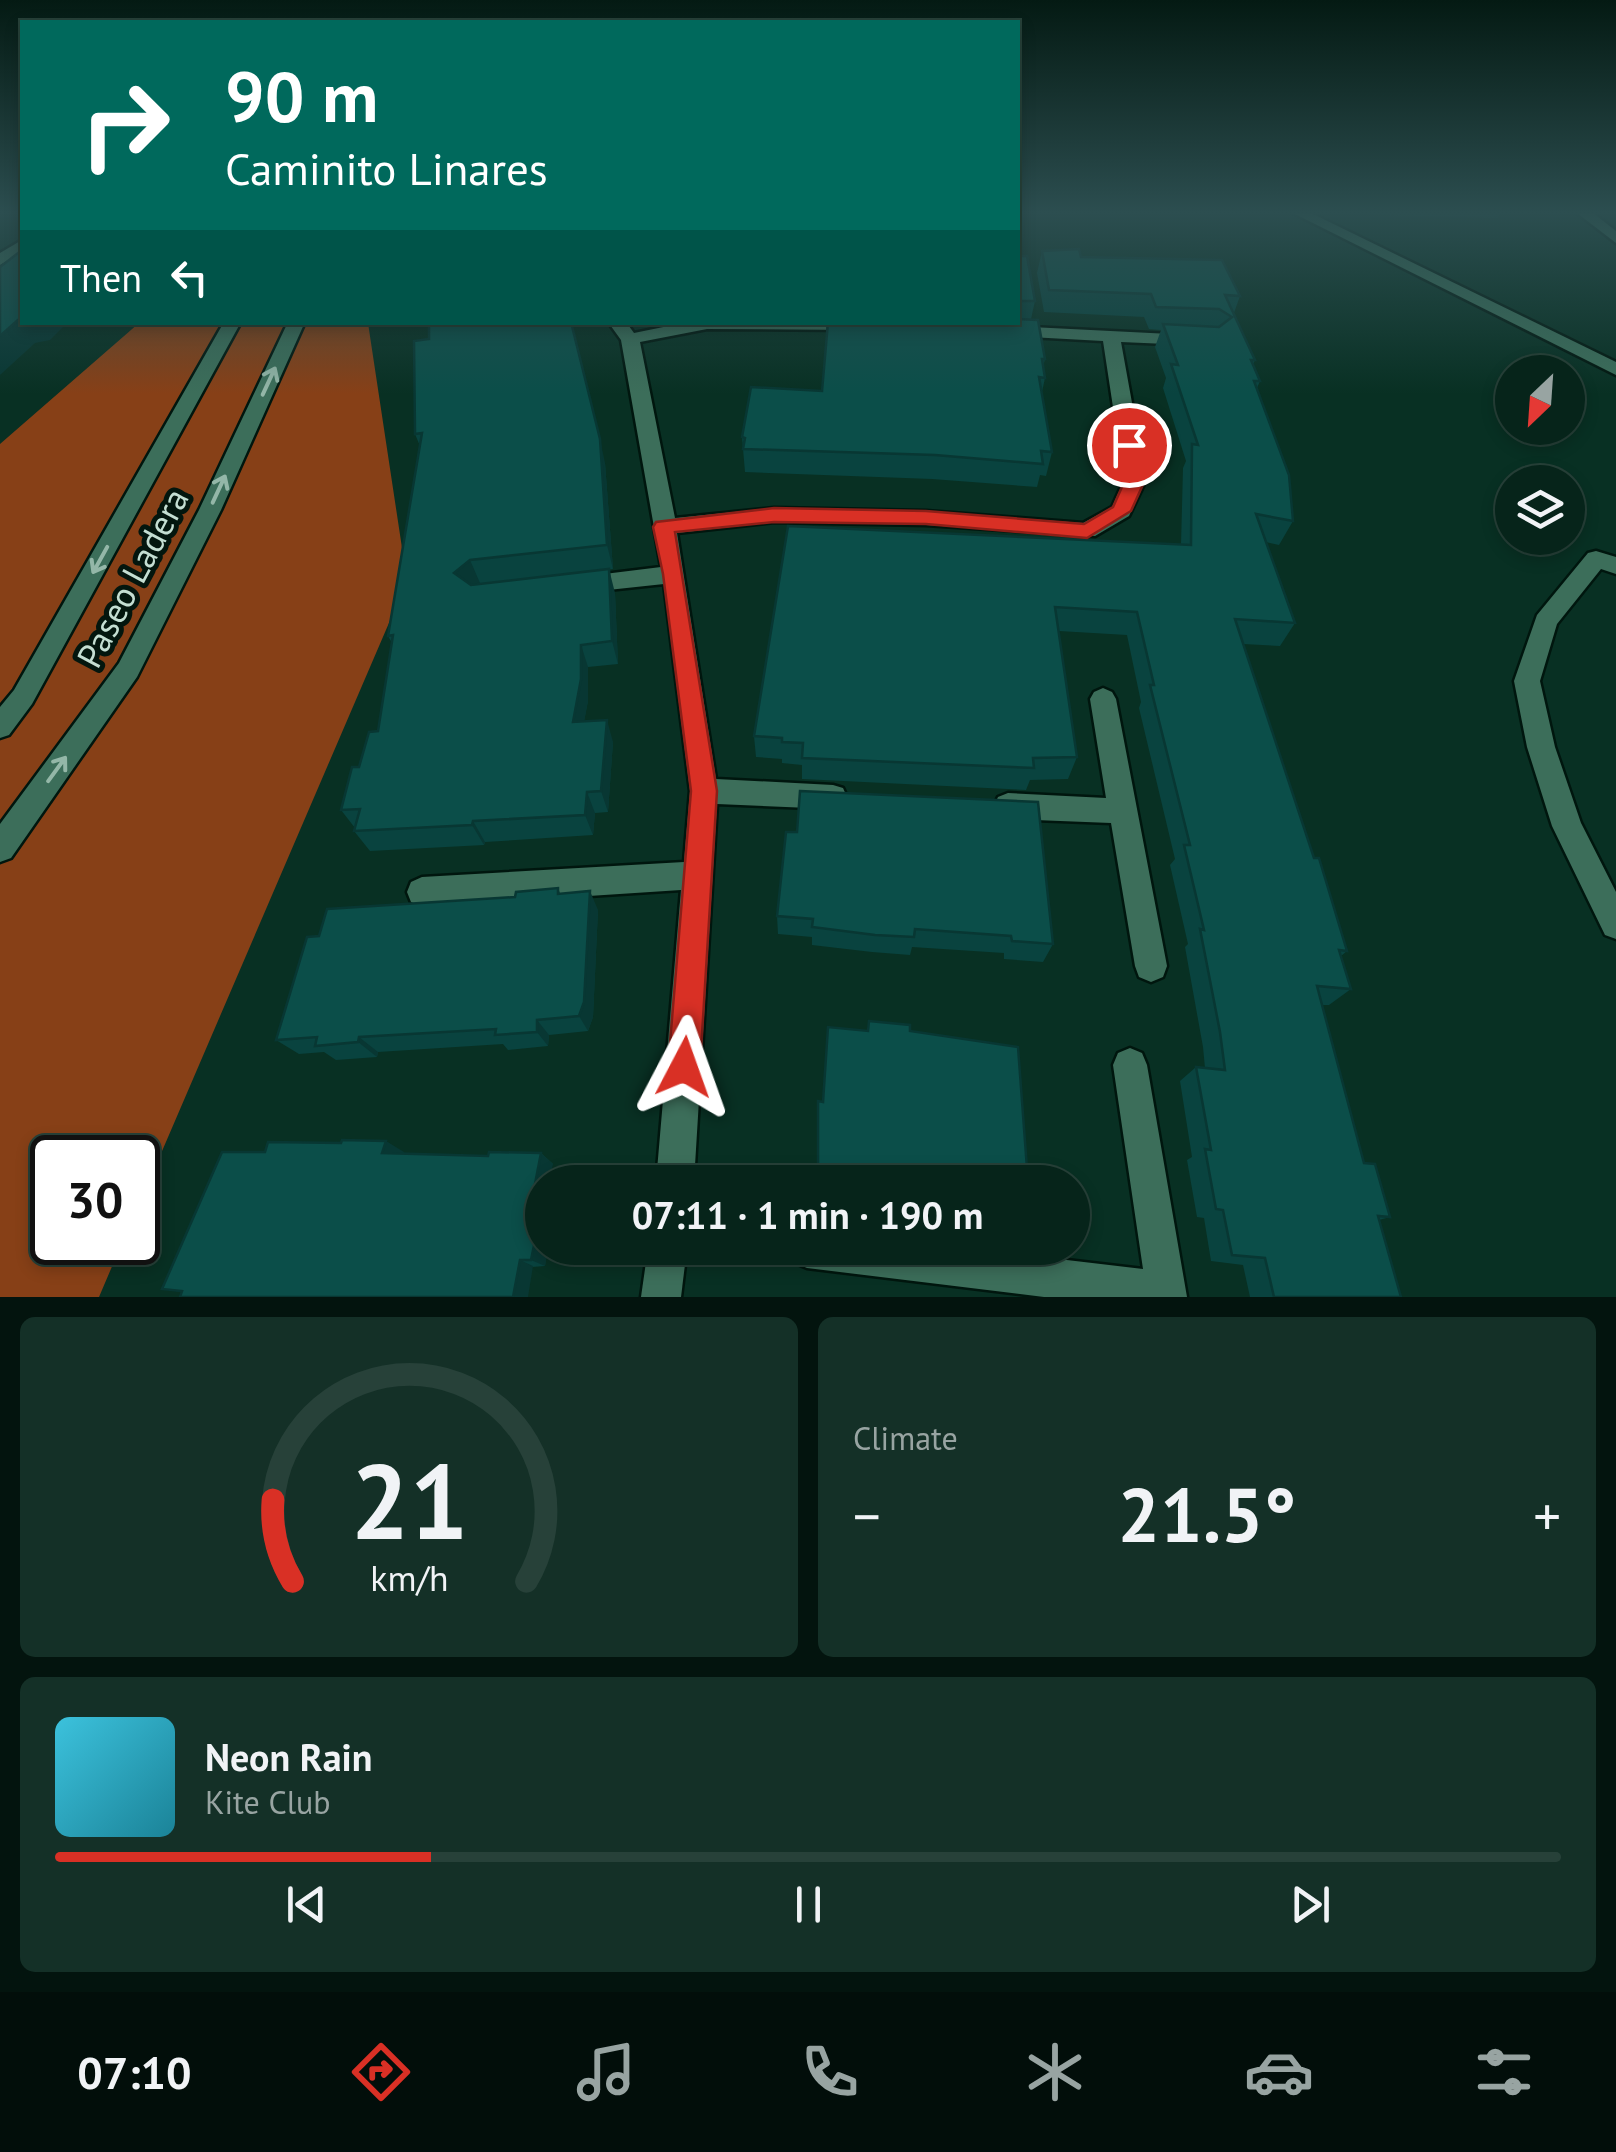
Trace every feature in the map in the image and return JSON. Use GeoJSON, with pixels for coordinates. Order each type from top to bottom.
{"type":"FeatureCollection","features":[{"type":"Feature","properties":{"kind":"street"},"geometry":{"type":"LineString","coordinates":[[1423,274],[1616,368]]}},
{"type":"Feature","properties":{"kind":"street","name":"Paseo Ladera"},"geometry":{"type":"LineString","coordinates":[[0,727],[24,697],[231,325]]}},
{"type":"Feature","properties":{"kind":"street","name":"Paseo Ladera"},"geometry":{"type":"LineString","coordinates":[[0,848],[128,670],[210,510],[295,325]]}},
{"type":"Feature","properties":{"kind":"street"},"geometry":{"type":"LineString","coordinates":[[675,1165],[704,791],[674,574],[623,331],[695,325]]}},
{"type":"Feature","properties":{"kind":"street"},"geometry":{"type":"LineString","coordinates":[[796,325],[885,326]]}},
{"type":"Feature","properties":{"kind":"street"},"geometry":{"type":"LineString","coordinates":[[999,331],[1210,341]]}},
{"type":"Feature","properties":{"kind":"street"},"geometry":{"type":"LineString","coordinates":[[664,527],[774,515],[926,518],[1087,531],[1121,511],[1135,480],[1112,338]]}},
{"type":"Feature","properties":{"kind":"street"},"geometry":{"type":"LineString","coordinates":[[1616,566],[1596,559],[1546,621],[1527,681],[1541,747],[1567,826],[1616,924]]}},
{"type":"Feature","properties":{"kind":"street"},"geometry":{"type":"LineString","coordinates":[[558,587],[674,574]]}},
{"type":"Feature","properties":{"kind":"street"},"geometry":{"type":"LineString","coordinates":[[1103,699],[1151,966]]}},
{"type":"Feature","properties":{"kind":"street"},"geometry":{"type":"LineString","coordinates":[[704,791],[864,799]]}},
{"type":"Feature","properties":{"kind":"street"},"geometry":{"type":"LineString","coordinates":[[984,804],[1123,811]]}},
{"type":"Feature","properties":{"kind":"street"},"geometry":{"type":"LineString","coordinates":[[422,892],[699,875]]}},
{"type":"Feature","properties":{"kind":"street"},"geometry":{"type":"LineString","coordinates":[[940,1265],[1167,1294],[1130,1065]]}},
{"type":"Feature","properties":{"kind":"street"},"geometry":{"type":"LineString","coordinates":[[662,1297],[666,1265]]}},
{"type":"Feature","properties":{"kind":"shaded area"},"geometry":{"type":"Polygon","coordinates":[[[137,325],[368,325],[407,581],[160,1156],[160,1135],[30,1135],[30,1265],[113,1265],[99,1297],[0,1297],[0,444],[137,325]]]}},
{"type":"Feature","properties":{"kind":"building"},"geometry":{"type":"Polygon","coordinates":[[[0,274],[20,274],[20,320],[0,336],[0,274]]]}},
{"type":"Feature","properties":{"kind":"building"},"geometry":{"type":"Polygon","coordinates":[[[1020,274],[1030,274],[1035,301],[1020,301],[1020,274]]]}},
{"type":"Feature","properties":{"kind":"building"},"geometry":{"type":"Polygon","coordinates":[[[1046,274],[1229,274],[1240,296],[1225,295],[1255,360],[1251,360],[1260,381],[1254,381],[1289,475],[1293,521],[1256,514],[1295,623],[1235,619],[1314,858],[1319,858],[1347,951],[1339,950],[1351,989],[1317,986],[1364,1163],[1375,1164],[1390,1217],[1378,1216],[1401,1297],[1274,1297],[1265,1258],[1232,1255],[1223,1210],[1216,1209],[1205,1149],[1211,1150],[1196,1067],[1225,1070],[1220,1032],[1200,929],[1204,930],[1184,845],[1190,845],[1150,685],[1154,685],[1137,612],[1055,607],[1077,757],[1033,758],[1034,768],[802,758],[803,743],[754,736],[788,526],[1191,545],[1192,444],[1198,445],[1171,364],[1178,365],[1163,324],[1219,327],[1232,317],[1219,309],[1156,307],[1151,294],[1049,290],[1046,274]]]}},
{"type":"Feature","properties":{"kind":"building"},"geometry":{"type":"Polygon","coordinates":[[[1020,319],[1038,320],[1045,359],[1045,378],[1039,377],[1052,452],[1041,451],[1043,464],[935,455],[743,449],[751,387],[822,391],[828,325],[1020,325],[1020,319]]]}},
{"type":"Feature","properties":{"kind":"building"},"geometry":{"type":"Polygon","coordinates":[[[429,325],[572,325],[600,439],[607,545],[470,560],[454,573],[471,585],[609,569],[612,641],[581,645],[581,679],[573,722],[607,720],[601,791],[587,792],[585,815],[354,831],[360,809],[341,810],[352,767],[359,767],[369,732],[378,731],[393,635],[388,636],[422,433],[415,434],[414,341],[429,339],[429,325]]]}},
{"type":"Feature","properties":{"kind":"building"},"geometry":{"type":"Polygon","coordinates":[[[800,791],[1038,802],[1053,944],[1012,941],[1011,936],[915,929],[914,937],[875,935],[812,927],[813,919],[777,916],[786,832],[797,832],[800,791]]]}},
{"type":"Feature","properties":{"kind":"building"},"geometry":{"type":"Polygon","coordinates":[[[558,888],[558,894],[590,891],[584,1002],[579,1016],[537,1020],[537,1032],[495,1035],[496,1029],[359,1037],[358,1042],[315,1046],[317,1037],[276,1040],[307,937],[319,936],[327,909],[515,897],[516,892],[558,888]]]}},
{"type":"Feature","properties":{"kind":"building"},"geometry":{"type":"Polygon","coordinates":[[[869,1021],[910,1025],[910,1031],[1018,1047],[1027,1165],[818,1165],[818,1101],[823,1102],[828,1027],[868,1031],[869,1021]]]}},
{"type":"Feature","properties":{"kind":"building"},"geometry":{"type":"Polygon","coordinates":[[[386,1141],[382,1153],[541,1153],[539,1165],[525,1165],[525,1260],[520,1260],[513,1297],[180,1297],[182,1291],[162,1289],[222,1152],[265,1152],[268,1142],[386,1141]]]}},
{"type":"Feature","properties":{"kind":"route"},"geometry":{"type":"LineString","coordinates":[[684,1067],[704,791],[664,527],[774,515],[926,518],[1087,531],[1121,511],[1135,480],[1129,445]]}}]}
